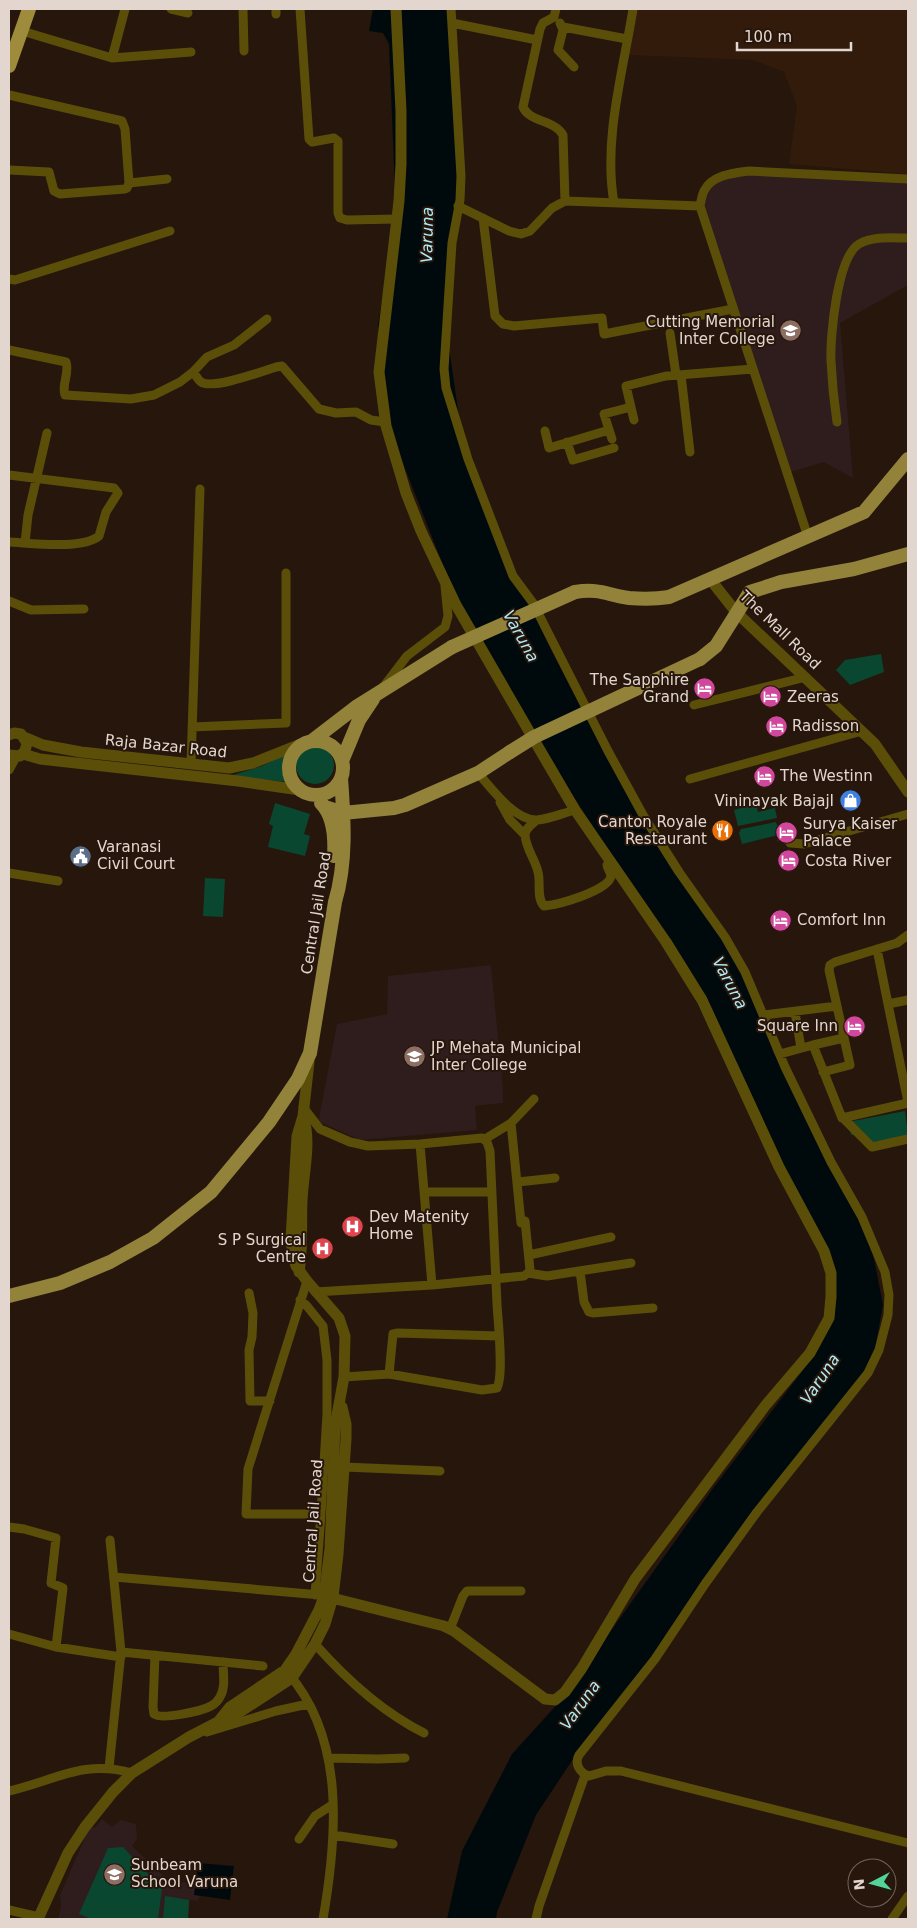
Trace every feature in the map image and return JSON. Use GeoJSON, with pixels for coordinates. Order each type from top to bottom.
{"type":"FeatureCollection","features":[{"type":"Feature","properties":{"kind":"highway"},"geometry":{"type":"LineString","coordinates":[[9,40],[20,9]]}},
{"type":"Feature","properties":{"kind":"highway"},"geometry":{"type":"LineString","coordinates":[[9,66],[29,9]]}},
{"type":"Feature","properties":{"kind":"main road"},"geometry":{"type":"LineString","coordinates":[[908,459],[864,512],[669,597],[652,599],[628,598],[598,590],[575,592],[452,647],[379,692],[297,748],[289,761],[290,778],[325,807],[343,813],[394,808],[405,805],[478,773],[534,736],[700,659],[716,646],[750,592],[781,582],[854,569],[908,554]]}},
{"type":"Feature","properties":{"kind":"main road"},"geometry":{"type":"LineString","coordinates":[[306,793],[322,794],[336,786],[341,778],[342,762],[359,720],[379,692]]}},
{"type":"Feature","properties":{"kind":"main road"},"geometry":{"type":"LineString","coordinates":[[308,742],[324,742],[334,747],[342,762]]}},
{"type":"Feature","properties":{"kind":"main road","name":"Central Jail Road"},"geometry":{"type":"LineString","coordinates":[[9,1296],[60,1283],[110,1262],[153,1238],[211,1192],[269,1122],[298,1079],[310,1053],[335,902],[340,885],[343,850],[341,778]]}},
{"type":"Feature","properties":{"kind":"main road"},"geometry":{"type":"LineString","coordinates":[[325,807],[332,828],[334,845],[332,887],[335,902]]}},
{"type":"Feature","properties":{"kind":"street"},"geometry":{"type":"LineString","coordinates":[[112,58],[125,9]]}},
{"type":"Feature","properties":{"kind":"street"},"geometry":{"type":"LineString","coordinates":[[171,9],[188,12]]}},
{"type":"Feature","properties":{"kind":"street"},"geometry":{"type":"LineString","coordinates":[[243,9],[244,51]]}},
{"type":"Feature","properties":{"kind":"street"},"geometry":{"type":"LineString","coordinates":[[300,9],[308,139],[312,142],[334,138],[338,141],[338,213],[340,218],[347,220],[397,219]]}},
{"type":"Feature","properties":{"kind":"street"},"geometry":{"type":"LineString","coordinates":[[114,1577],[324,1596],[433,1623],[450,1630],[545,1699],[555,1700],[565,1692],[582,1668],[635,1579],[765,1406],[803,1363],[829,1318],[831,1280],[829,1265],[824,1252],[779,1166],[702,1000],[611,861],[575,810],[456,605],[413,512],[396,465],[385,422],[379,372],[397,219],[401,164],[396,9]]}},
{"type":"Feature","properties":{"kind":"street"},"geometry":{"type":"LineString","coordinates":[[451,9],[461,176],[452,243],[444,369],[446,388],[468,459],[513,576],[533,603],[608,751],[643,815],[735,954],[831,1162],[862,1217],[886,1272],[888,1296],[885,1332],[868,1373],[757,1512],[705,1584],[656,1659],[579,1755],[577,1764],[585,1775],[593,1776],[612,1770],[621,1771],[908,1842]]}},
{"type":"Feature","properties":{"kind":"street"},"geometry":{"type":"LineString","coordinates":[[614,203],[610,179],[611,156],[633,9]]}},
{"type":"Feature","properties":{"kind":"street"},"geometry":{"type":"LineString","coordinates":[[565,200],[563,135],[556,127],[527,113],[523,107],[543,23],[555,13],[563,27],[558,50],[574,67]]}},
{"type":"Feature","properties":{"kind":"street"},"geometry":{"type":"LineString","coordinates":[[452,23],[538,40]]}},
{"type":"Feature","properties":{"kind":"street"},"geometry":{"type":"LineString","coordinates":[[563,27],[627,39]]}},
{"type":"Feature","properties":{"kind":"street"},"geometry":{"type":"LineString","coordinates":[[22,31],[112,58],[191,52]]}},
{"type":"Feature","properties":{"kind":"street"},"geometry":{"type":"LineString","coordinates":[[9,95],[122,121],[125,129],[129,183],[127,188],[120,190],[60,194],[54,192],[49,172],[9,170]]}},
{"type":"Feature","properties":{"kind":"street"},"geometry":{"type":"LineString","coordinates":[[808,537],[700,206],[704,191],[713,180],[728,174],[749,171],[908,179]]}},
{"type":"Feature","properties":{"kind":"street"},"geometry":{"type":"LineString","coordinates":[[129,183],[167,179]]}},
{"type":"Feature","properties":{"kind":"street"},"geometry":{"type":"LineString","coordinates":[[458,206],[516,234],[527,233],[536,227],[552,208],[565,200],[700,206]]}},
{"type":"Feature","properties":{"kind":"street"},"geometry":{"type":"LineString","coordinates":[[483,218],[495,316],[503,324],[514,326],[602,318],[604,334],[733,309]]}},
{"type":"Feature","properties":{"kind":"street"},"geometry":{"type":"LineString","coordinates":[[9,279],[15,280],[170,231]]}},
{"type":"Feature","properties":{"kind":"street"},"geometry":{"type":"LineString","coordinates":[[837,422],[831,358],[833,327],[841,275],[846,259],[859,244],[870,240],[908,238]]}},
{"type":"Feature","properties":{"kind":"street"},"geometry":{"type":"LineString","coordinates":[[9,350],[66,362],[68,367],[63,392],[67,396],[131,400],[171,387],[193,372],[207,357],[234,345],[267,319]]}},
{"type":"Feature","properties":{"kind":"street"},"geometry":{"type":"LineString","coordinates":[[670,333],[679,375],[690,452]]}},
{"type":"Feature","properties":{"kind":"street"},"geometry":{"type":"LineString","coordinates":[[193,372],[200,381],[206,383],[244,378],[280,366],[319,409],[336,413],[356,412],[371,420],[385,422]]}},
{"type":"Feature","properties":{"kind":"street"},"geometry":{"type":"LineString","coordinates":[[634,420],[626,386],[679,375],[753,369]]}},
{"type":"Feature","properties":{"kind":"street"},"geometry":{"type":"LineString","coordinates":[[545,431],[549,448],[567,442],[610,434],[604,414],[631,407]]}},
{"type":"Feature","properties":{"kind":"street"},"geometry":{"type":"LineString","coordinates":[[26,543],[26,527],[47,433]]}},
{"type":"Feature","properties":{"kind":"street"},"geometry":{"type":"LineString","coordinates":[[567,442],[573,460],[614,448]]}},
{"type":"Feature","properties":{"kind":"street"},"geometry":{"type":"LineString","coordinates":[[9,475],[114,488],[118,493],[106,512],[101,532],[96,538],[63,544],[9,542]]}},
{"type":"Feature","properties":{"kind":"street"},"geometry":{"type":"LineString","coordinates":[[191,764],[200,489]]}},
{"type":"Feature","properties":{"kind":"street"},"geometry":{"type":"LineString","coordinates":[[192,727],[286,723],[286,573]]}},
{"type":"Feature","properties":{"kind":"street","name":"The Mall Road"},"geometry":{"type":"LineString","coordinates":[[710,579],[736,612],[875,744],[908,792]]}},
{"type":"Feature","properties":{"kind":"street"},"geometry":{"type":"LineString","coordinates":[[379,692],[407,656],[445,627],[448,616],[445,582]]}},
{"type":"Feature","properties":{"kind":"street"},"geometry":{"type":"LineString","coordinates":[[9,602],[31,610],[84,609]]}},
{"type":"Feature","properties":{"kind":"street"},"geometry":{"type":"LineString","coordinates":[[694,705],[806,677]]}},
{"type":"Feature","properties":{"kind":"street"},"geometry":{"type":"LineString","coordinates":[[690,780],[862,732]]}},
{"type":"Feature","properties":{"kind":"street","name":"Raja Bazar Road"},"geometry":{"type":"LineString","coordinates":[[9,734],[17,733],[43,745],[82,752],[216,768],[241,767],[308,742]]}},
{"type":"Feature","properties":{"kind":"street"},"geometry":{"type":"LineString","coordinates":[[9,770],[16,755],[26,747],[24,737]]}},
{"type":"Feature","properties":{"kind":"street"},"geometry":{"type":"LineString","coordinates":[[16,755],[238,781],[306,793]]}},
{"type":"Feature","properties":{"kind":"street"},"geometry":{"type":"LineString","coordinates":[[478,773],[521,816],[536,820],[575,810]]}},
{"type":"Feature","properties":{"kind":"street"},"geometry":{"type":"LineString","coordinates":[[496,793],[510,820],[525,835],[530,854],[538,870],[540,901],[544,906],[598,890],[610,879],[607,865],[611,861]]}},
{"type":"Feature","properties":{"kind":"street"},"geometry":{"type":"LineString","coordinates":[[790,843],[804,844],[908,814]]}},
{"type":"Feature","properties":{"kind":"street"},"geometry":{"type":"LineString","coordinates":[[525,835],[526,830],[536,820]]}},
{"type":"Feature","properties":{"kind":"street"},"geometry":{"type":"LineString","coordinates":[[9,872],[58,881]]}},
{"type":"Feature","properties":{"kind":"street"},"geometry":{"type":"LineString","coordinates":[[823,1072],[850,1065],[829,970],[830,965],[897,943],[908,935]]}},
{"type":"Feature","properties":{"kind":"street"},"geometry":{"type":"LineString","coordinates":[[844,1119],[908,1103],[877,949]]}},
{"type":"Feature","properties":{"kind":"street"},"geometry":{"type":"LineString","coordinates":[[888,1004],[908,1000]]}},
{"type":"Feature","properties":{"kind":"street"},"geometry":{"type":"LineString","coordinates":[[764,1015],[837,1006]]}},
{"type":"Feature","properties":{"kind":"street"},"geometry":{"type":"LineString","coordinates":[[795,1012],[801,1048]]}},
{"type":"Feature","properties":{"kind":"street"},"geometry":{"type":"LineString","coordinates":[[780,1054],[844,1038]]}},
{"type":"Feature","properties":{"kind":"street"},"geometry":{"type":"LineString","coordinates":[[813,1045],[840,1117],[872,1146],[908,1139]]}},
{"type":"Feature","properties":{"kind":"street","name":"Central Jail Road"},"geometry":{"type":"LineString","coordinates":[[288,1674],[324,1596],[330,1549],[335,1426],[341,1403],[346,1344],[344,1328],[339,1318],[299,1272],[302,1256],[302,1200],[307,1139],[307,1126],[303,1111],[310,1053]]}},
{"type":"Feature","properties":{"kind":"street"},"geometry":{"type":"LineString","coordinates":[[303,1111],[320,1129],[350,1142],[368,1146],[420,1144],[475,1138],[485,1139],[511,1123],[534,1099]]}},
{"type":"Feature","properties":{"kind":"street"},"geometry":{"type":"LineString","coordinates":[[511,1123],[530,1270],[528,1274]]}},
{"type":"Feature","properties":{"kind":"street"},"geometry":{"type":"LineString","coordinates":[[344,1377],[389,1374],[482,1390],[497,1388],[500,1384],[490,1151],[485,1139]]}},
{"type":"Feature","properties":{"kind":"street"},"geometry":{"type":"LineString","coordinates":[[420,1144],[432,1285]]}},
{"type":"Feature","properties":{"kind":"street"},"geometry":{"type":"LineString","coordinates":[[518,1182],[555,1178]]}},
{"type":"Feature","properties":{"kind":"street"},"geometry":{"type":"LineString","coordinates":[[424,1192],[492,1192]]}},
{"type":"Feature","properties":{"kind":"street"},"geometry":{"type":"LineString","coordinates":[[528,1255],[611,1237]]}},
{"type":"Feature","properties":{"kind":"street"},"geometry":{"type":"LineString","coordinates":[[315,1292],[496,1280],[528,1274],[547,1276],[632,1264]]}},
{"type":"Feature","properties":{"kind":"street"},"geometry":{"type":"LineString","coordinates":[[580,1271],[584,1302],[589,1312],[653,1308]]}},
{"type":"Feature","properties":{"kind":"street"},"geometry":{"type":"LineString","coordinates":[[307,1281],[270,1401],[256,1438],[248,1470],[246,1514],[321,1514]]}},
{"type":"Feature","properties":{"kind":"street"},"geometry":{"type":"LineString","coordinates":[[249,1294],[253,1312],[252,1337],[249,1350],[250,1401],[270,1401]]}},
{"type":"Feature","properties":{"kind":"street"},"geometry":{"type":"LineString","coordinates":[[9,1910],[38,1918],[68,1853],[113,1792],[132,1774],[189,1737],[240,1712],[288,1674],[315,1644],[329,1613],[324,1596],[321,1514],[327,1413],[327,1360],[323,1326],[300,1300]]}},
{"type":"Feature","properties":{"kind":"street"},"geometry":{"type":"LineString","coordinates":[[389,1374],[393,1334],[499,1336]]}},
{"type":"Feature","properties":{"kind":"street"},"geometry":{"type":"LineString","coordinates":[[324,1596],[344,1467],[346,1424],[341,1403]]}},
{"type":"Feature","properties":{"kind":"street"},"geometry":{"type":"LineString","coordinates":[[344,1467],[440,1471]]}},
{"type":"Feature","properties":{"kind":"street"},"geometry":{"type":"LineString","coordinates":[[9,1527],[56,1538],[51,1583],[64,1588],[56,1647]]}},
{"type":"Feature","properties":{"kind":"street"},"geometry":{"type":"LineString","coordinates":[[110,1540],[121,1654],[110,1768]]}},
{"type":"Feature","properties":{"kind":"street"},"geometry":{"type":"LineString","coordinates":[[450,1630],[463,1596],[467,1591],[521,1592]]}},
{"type":"Feature","properties":{"kind":"street"},"geometry":{"type":"LineString","coordinates":[[9,1634],[56,1647],[262,1666]]}},
{"type":"Feature","properties":{"kind":"street"},"geometry":{"type":"LineString","coordinates":[[315,1644],[358,1688],[386,1709],[424,1733]]}},
{"type":"Feature","properties":{"kind":"street"},"geometry":{"type":"LineString","coordinates":[[155,1656],[152,1707],[154,1714],[163,1717],[211,1706],[218,1700],[224,1687],[223,1662]]}},
{"type":"Feature","properties":{"kind":"street"},"geometry":{"type":"LineString","coordinates":[[288,1674],[308,1704],[323,1734],[328,1758],[332,1805],[332,1869],[323,1919]]}},
{"type":"Feature","properties":{"kind":"street"},"geometry":{"type":"LineString","coordinates":[[189,1737],[276,1711],[308,1704]]}},
{"type":"Feature","properties":{"kind":"street"},"geometry":{"type":"LineString","coordinates":[[328,1758],[405,1758]]}},
{"type":"Feature","properties":{"kind":"street"},"geometry":{"type":"LineString","coordinates":[[9,1791],[69,1772],[110,1768],[132,1774]]}},
{"type":"Feature","properties":{"kind":"street"},"geometry":{"type":"LineString","coordinates":[[536,1919],[585,1775]]}},
{"type":"Feature","properties":{"kind":"street"},"geometry":{"type":"LineString","coordinates":[[299,1839],[315,1816],[332,1805]]}},
{"type":"Feature","properties":{"kind":"street"},"geometry":{"type":"LineString","coordinates":[[333,1835],[392,1844]]}},
{"type":"Feature","properties":{"kind":"street"},"geometry":{"type":"LineString","coordinates":[[892,1919],[908,1896]]}},
{"type":"Feature","properties":{"kind":"shaded area"},"geometry":{"type":"Polygon","coordinates":[[[637,9],[908,9],[908,174],[789,164],[797,106],[784,72],[753,60],[629,55],[637,9]]]}},
{"type":"Feature","properties":{"kind":"shaded area","name":"Cutting Memorial Inter College"},"geometry":{"type":"Polygon","coordinates":[[[728,174],[908,179],[908,285],[840,323],[853,478],[824,462],[787,473],[700,206],[704,191],[728,174]]]}},
{"type":"Feature","properties":{"kind":"shaded area","name":"JP Mehata Municipal Inter College"},"geometry":{"type":"Polygon","coordinates":[[[491,965],[503,1103],[475,1106],[477,1130],[360,1140],[320,1122],[319,1118],[337,1024],[387,1014],[388,976],[491,965]]]}},
{"type":"Feature","properties":{"kind":"shaded area","name":"Sunbeam School Varuna"},"geometry":{"type":"Polygon","coordinates":[[[102,1819],[112,1827],[121,1820],[136,1824],[137,1840],[132,1846],[171,1883],[195,1882],[198,1863],[234,1866],[230,1900],[200,1896],[198,1901],[190,1900],[188,1919],[58,1919],[61,1906],[60,1895],[90,1826],[95,1828],[102,1819]]]}},
{"type":"Feature","properties":{"kind":"green space"},"geometry":{"type":"Polygon","coordinates":[[[881,654],[884,672],[850,685],[836,670],[845,660],[881,654]]]}},
{"type":"Feature","properties":{"kind":"green space"},"geometry":{"type":"Polygon","coordinates":[[[315,746],[329,751],[334,765],[329,779],[315,784],[301,779],[296,765],[301,751],[315,746]]]}},
{"type":"Feature","properties":{"kind":"green space"},"geometry":{"type":"Polygon","coordinates":[[[285,755],[284,769],[288,782],[230,776],[262,766],[285,755]]]}},
{"type":"Feature","properties":{"kind":"green space"},"geometry":{"type":"Polygon","coordinates":[[[275,803],[310,814],[304,834],[310,836],[305,856],[268,847],[273,826],[269,824],[275,803]]]}},
{"type":"Feature","properties":{"kind":"green space"},"geometry":{"type":"Polygon","coordinates":[[[756,804],[758,812],[775,808],[777,818],[738,826],[734,810],[756,804]]]}},
{"type":"Feature","properties":{"kind":"green space"},"geometry":{"type":"Polygon","coordinates":[[[776,822],[779,825],[783,840],[777,841],[778,835],[742,844],[739,833],[741,829],[776,822]]]}},
{"type":"Feature","properties":{"kind":"green space"},"geometry":{"type":"Polygon","coordinates":[[[205,878],[225,879],[223,917],[203,916],[205,878]]]}},
{"type":"Feature","properties":{"kind":"green space"},"geometry":{"type":"Polygon","coordinates":[[[905,1111],[908,1136],[869,1143],[858,1134],[851,1135],[848,1122],[905,1111]]]}},
{"type":"Feature","properties":{"kind":"green space"},"geometry":{"type":"Polygon","coordinates":[[[123,1847],[162,1889],[158,1919],[91,1919],[79,1914],[108,1848],[123,1847]]]}},
{"type":"Feature","properties":{"kind":"green space"},"geometry":{"type":"Polygon","coordinates":[[[165,1896],[189,1900],[188,1919],[163,1919],[165,1896]]]}},
{"type":"Feature","properties":{"kind":"water","name":"Varuna"},"geometry":{"type":"Polygon","coordinates":[[[373,9],[449,9],[456,87],[457,197],[449,347],[460,424],[515,573],[550,648],[598,740],[667,859],[735,959],[761,1013],[773,1052],[867,1223],[883,1305],[873,1359],[687,1614],[579,1750],[536,1815],[497,1912],[496,1919],[447,1919],[462,1851],[512,1754],[562,1699],[714,1487],[810,1361],[834,1298],[832,1261],[782,1175],[663,934],[557,771],[465,621],[384,415],[378,325],[396,214],[389,44],[383,33],[369,31],[373,9]]]}},
{"type":"Feature","properties":{"kind":"water"},"geometry":{"type":"Polygon","coordinates":[[[198,1863],[234,1866],[230,1900],[194,1895],[198,1863]]]}},
{"type":"Feature","properties":{"kind":"place","name":"Cutting Memorial Inter College"},"geometry":{"type":"Point","coordinates":[791,331]}},
{"type":"Feature","properties":{"kind":"place","name":"The Sapphire Grand"},"geometry":{"type":"Point","coordinates":[705,689]}},
{"type":"Feature","properties":{"kind":"place","name":"Zeeras"},"geometry":{"type":"Point","coordinates":[771,697]}},
{"type":"Feature","properties":{"kind":"place","name":"Radisson"},"geometry":{"type":"Point","coordinates":[776,726]}},
{"type":"Feature","properties":{"kind":"place","name":"The Westinn"},"geometry":{"type":"Point","coordinates":[764,776]}},
{"type":"Feature","properties":{"kind":"place","name":"Vininayak BajajI"},"geometry":{"type":"Point","coordinates":[850,801]}},
{"type":"Feature","properties":{"kind":"place","name":"Canton Royale Restaurant"},"geometry":{"type":"Point","coordinates":[723,831]}},
{"type":"Feature","properties":{"kind":"place","name":"Surya Kaiser Palace"},"geometry":{"type":"Point","coordinates":[787,833]}},
{"type":"Feature","properties":{"kind":"place","name":"Varanasi Civil Court"},"geometry":{"type":"Point","coordinates":[81,856]}},
{"type":"Feature","properties":{"kind":"place","name":"Costa River"},"geometry":{"type":"Point","coordinates":[789,861]}},
{"type":"Feature","properties":{"kind":"place","name":"Comfort Inn"},"geometry":{"type":"Point","coordinates":[781,920]}},
{"type":"Feature","properties":{"kind":"place","name":"Square Inn"},"geometry":{"type":"Point","coordinates":[854,1026]}},
{"type":"Feature","properties":{"kind":"place","name":"JP Mehata Municipal Inter College"},"geometry":{"type":"Point","coordinates":[415,1057]}},
{"type":"Feature","properties":{"kind":"place","name":"Dev Matenity Home"},"geometry":{"type":"Point","coordinates":[353,1226]}},
{"type":"Feature","properties":{"kind":"place","name":"S P Surgical Centre"},"geometry":{"type":"Point","coordinates":[322,1249]}},
{"type":"Feature","properties":{"kind":"place","name":"Sunbeam School Varuna"},"geometry":{"type":"Point","coordinates":[115,1874]}}]}
